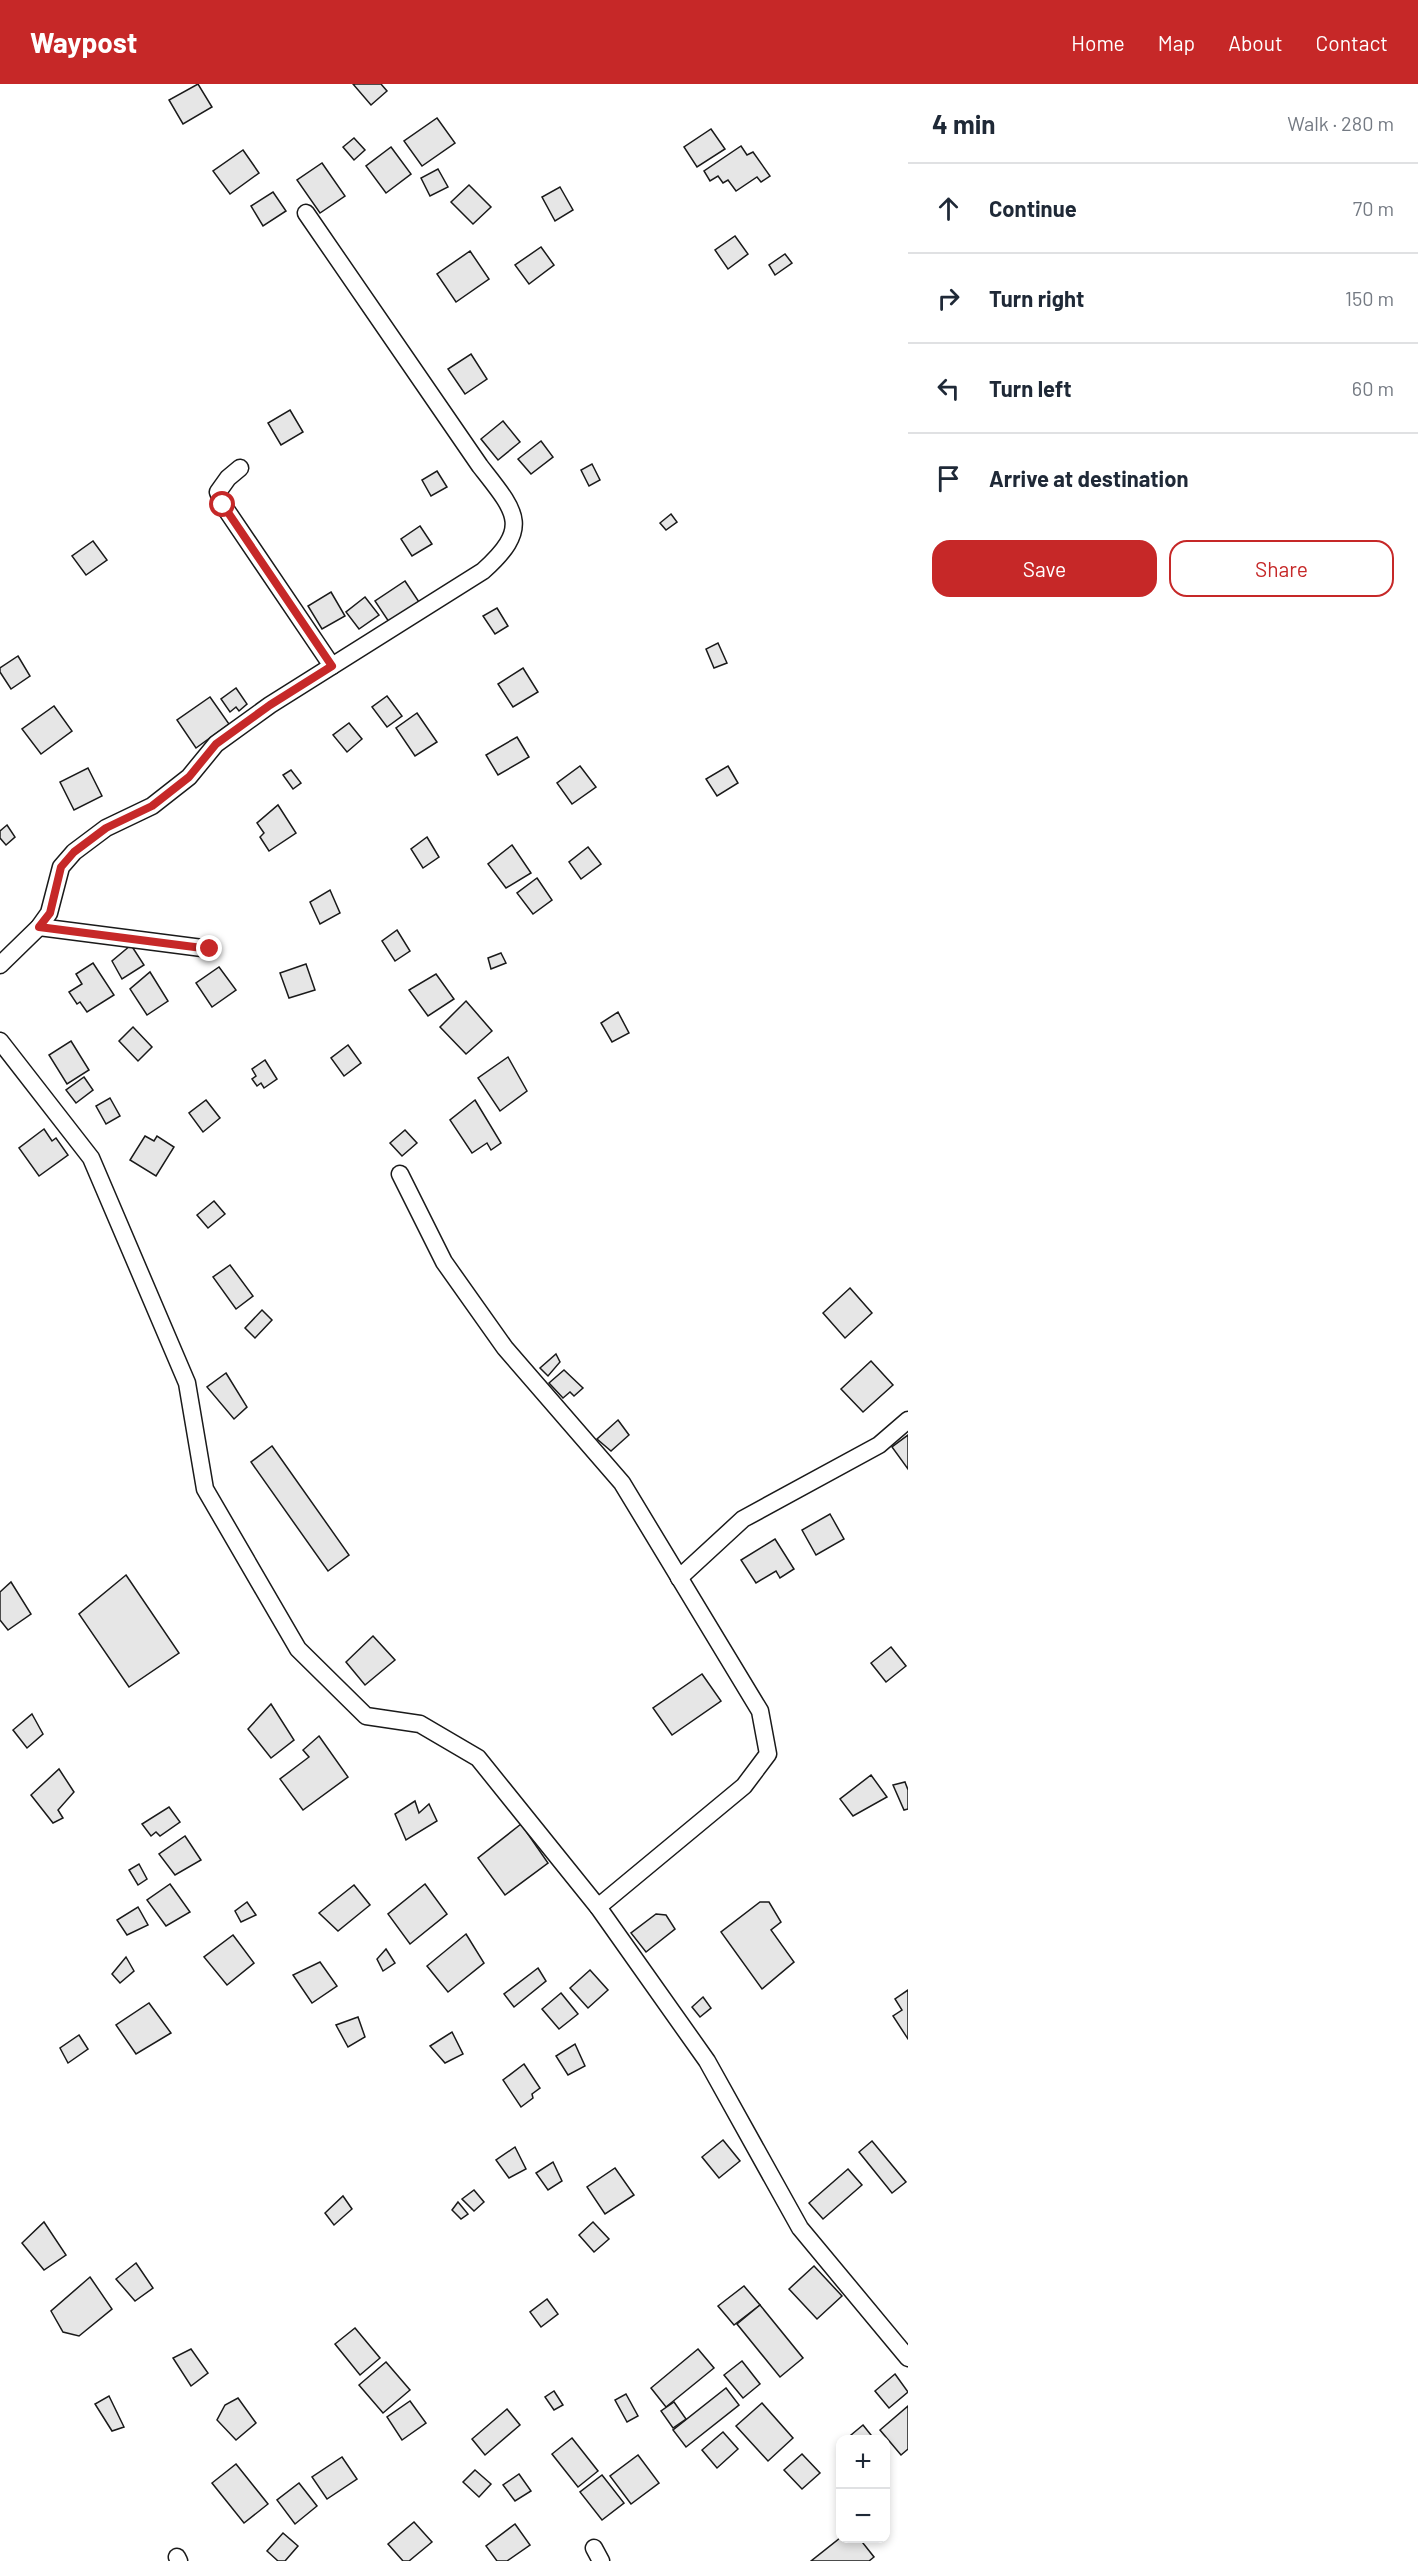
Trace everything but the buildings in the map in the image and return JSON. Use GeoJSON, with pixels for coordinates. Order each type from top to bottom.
{"type":"FeatureCollection","features":[{"type":"Feature","properties":{"kind":"street"},"geometry":{"type":"LineString","coordinates":[[0,965],[50,913],[61,867],[74,852],[106,828],[152,806],[189,777],[216,744],[270,705],[483,571],[513,538],[515,522],[505,498],[480,466],[306,213]]}},
{"type":"Feature","properties":{"kind":"street"},"geometry":{"type":"LineString","coordinates":[[240,468],[228,478],[218,492],[223,505],[332,666]]}},
{"type":"Feature","properties":{"kind":"street"},"geometry":{"type":"LineString","coordinates":[[39,927],[210,949]]}},
{"type":"Feature","properties":{"kind":"street"},"geometry":{"type":"LineString","coordinates":[[0,1041],[91,1158],[187,1383],[206,1489],[298,1649],[366,1716],[420,1724],[478,1758],[598,1907],[708,2061],[800,2228],[908,2358]]}},
{"type":"Feature","properties":{"kind":"street"},"geometry":{"type":"LineString","coordinates":[[400,1174],[444,1262],[505,1348],[622,1483],[760,1711],[768,1754],[744,1786],[598,1907]]}},
{"type":"Feature","properties":{"kind":"street"},"geometry":{"type":"LineString","coordinates":[[679,1578],[743,1519],[879,1445],[908,1420]]}},
{"type":"Feature","properties":{"kind":"route"},"geometry":{"type":"LineString","coordinates":[[210,949],[39,927],[50,913],[61,867],[74,852],[106,828],[152,806],[189,777],[216,744],[270,705],[332,666],[223,505]]}}]}
